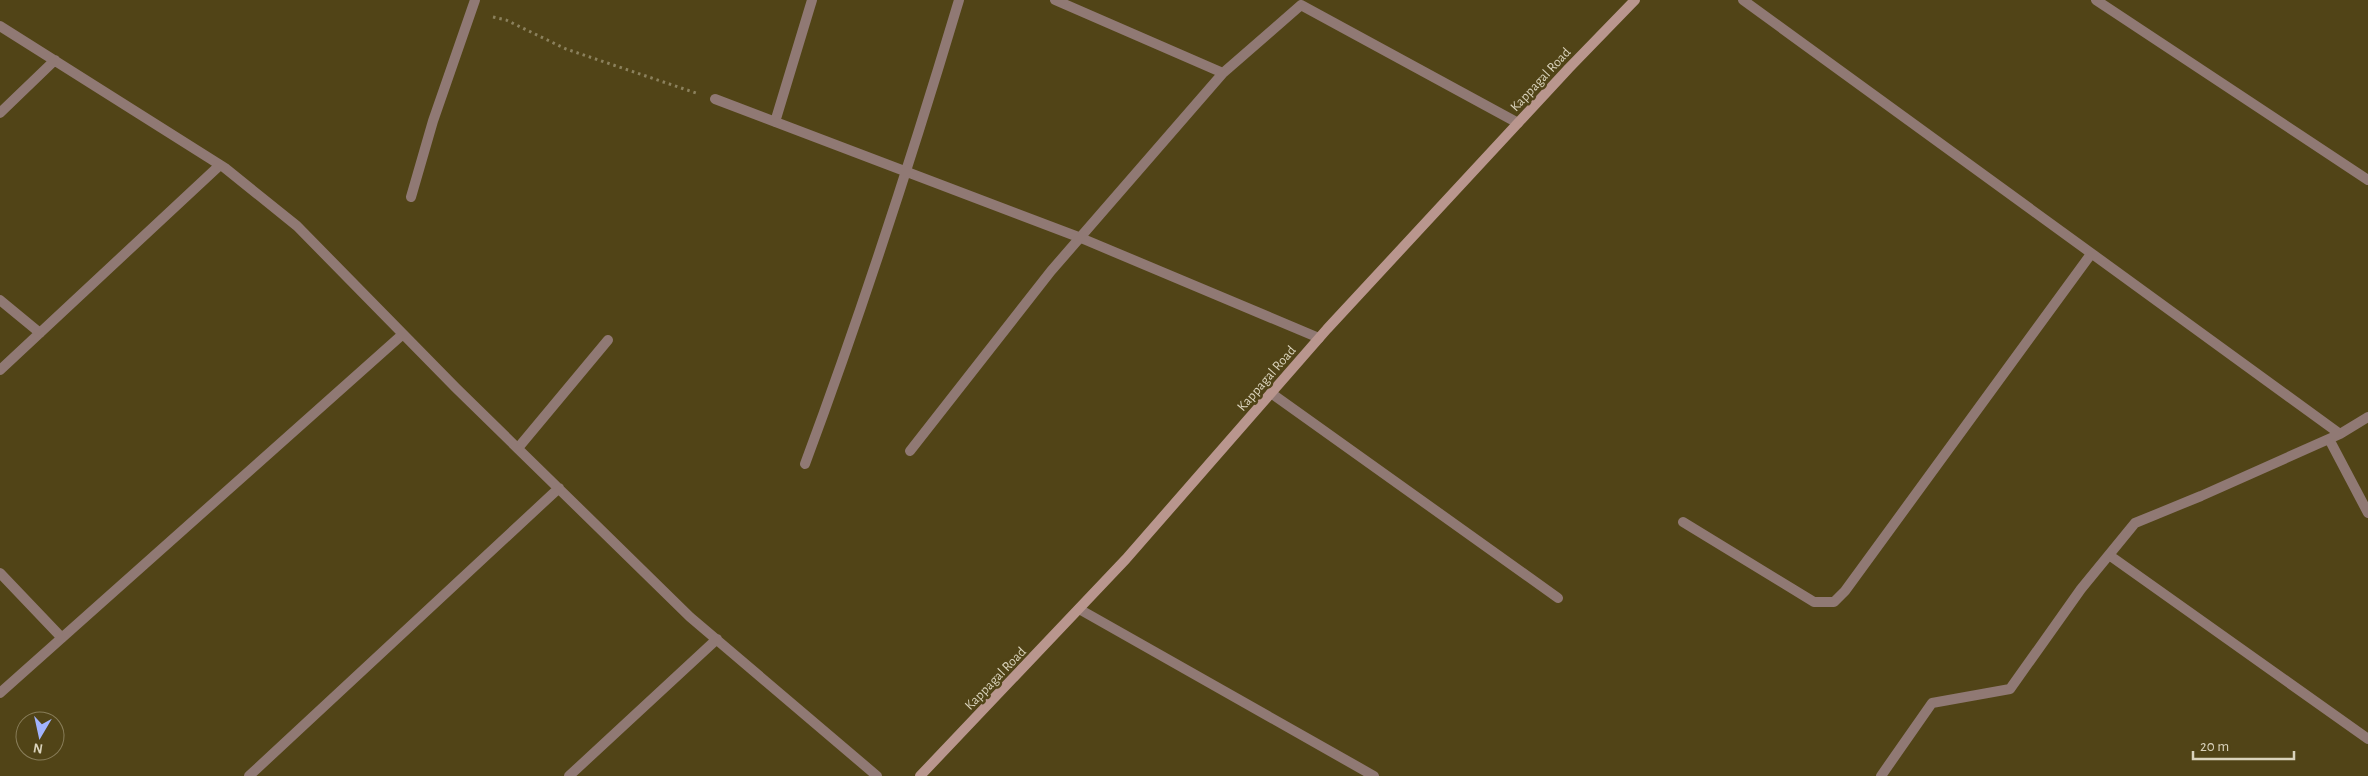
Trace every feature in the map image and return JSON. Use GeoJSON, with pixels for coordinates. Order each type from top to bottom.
{"type":"FeatureCollection","features":[{"type":"Feature","properties":{"kind":"main road","name":"Kappagal Road"},"geometry":{"type":"LineString","coordinates":[[920,776],[1126,560],[1319,338],[1518,123],[1636,0]]}},
{"type":"Feature","properties":{"kind":"street"},"geometry":{"type":"LineString","coordinates":[[775,122],[812,0]]}},
{"type":"Feature","properties":{"kind":"street"},"geometry":{"type":"LineString","coordinates":[[805,464],[852,337],[907,173],[959,0]]}},
{"type":"Feature","properties":{"kind":"street"},"geometry":{"type":"LineString","coordinates":[[1055,0],[1223,73]]}},
{"type":"Feature","properties":{"kind":"street"},"geometry":{"type":"LineString","coordinates":[[1743,0],[2340,434]]}},
{"type":"Feature","properties":{"kind":"street"},"geometry":{"type":"LineString","coordinates":[[2096,0],[2368,180]]}},
{"type":"Feature","properties":{"kind":"street"},"geometry":{"type":"LineString","coordinates":[[411,197],[433,121],[474,4]]}},
{"type":"Feature","properties":{"kind":"street"},"geometry":{"type":"LineString","coordinates":[[910,451],[1052,271],[1223,73],[1301,5],[1518,123]]}},
{"type":"Feature","properties":{"kind":"street"},"geometry":{"type":"LineString","coordinates":[[0,26],[220,165],[297,226],[403,334],[690,617],[877,776]]}},
{"type":"Feature","properties":{"kind":"street"},"geometry":{"type":"LineString","coordinates":[[0,113],[54,60]]}},
{"type":"Feature","properties":{"kind":"street"},"geometry":{"type":"LineString","coordinates":[[715,99],[1081,238],[1319,338]]}},
{"type":"Feature","properties":{"kind":"street"},"geometry":{"type":"LineString","coordinates":[[0,370],[220,165]]}},
{"type":"Feature","properties":{"kind":"street"},"geometry":{"type":"LineString","coordinates":[[1683,522],[1814,602],[1834,602],[1845,591],[2091,254]]}},
{"type":"Feature","properties":{"kind":"street"},"geometry":{"type":"LineString","coordinates":[[0,300],[40,333]]}},
{"type":"Feature","properties":{"kind":"street"},"geometry":{"type":"LineString","coordinates":[[0,693],[403,334]]}},
{"type":"Feature","properties":{"kind":"street"},"geometry":{"type":"LineString","coordinates":[[518,448],[608,340]]}},
{"type":"Feature","properties":{"kind":"street"},"geometry":{"type":"LineString","coordinates":[[1271,393],[1558,598]]}},
{"type":"Feature","properties":{"kind":"street"},"geometry":{"type":"LineString","coordinates":[[1881,776],[1932,703],[2010,689],[2081,589],[2136,523],[2340,434],[2368,416]]}},
{"type":"Feature","properties":{"kind":"street"},"geometry":{"type":"LineString","coordinates":[[2329,439],[2368,513]]}},
{"type":"Feature","properties":{"kind":"street"},"geometry":{"type":"LineString","coordinates":[[249,776],[559,488]]}},
{"type":"Feature","properties":{"kind":"street"},"geometry":{"type":"LineString","coordinates":[[2109,555],[2368,739]]}},
{"type":"Feature","properties":{"kind":"street"},"geometry":{"type":"LineString","coordinates":[[0,573],[62,638]]}},
{"type":"Feature","properties":{"kind":"street"},"geometry":{"type":"LineString","coordinates":[[1079,609],[1374,776]]}},
{"type":"Feature","properties":{"kind":"street"},"geometry":{"type":"LineString","coordinates":[[569,776],[716,639]]}},
{"type":"Feature","properties":{"kind":"path"},"geometry":{"type":"LineString","coordinates":[[474,4],[566,49],[715,99]]}}]}
